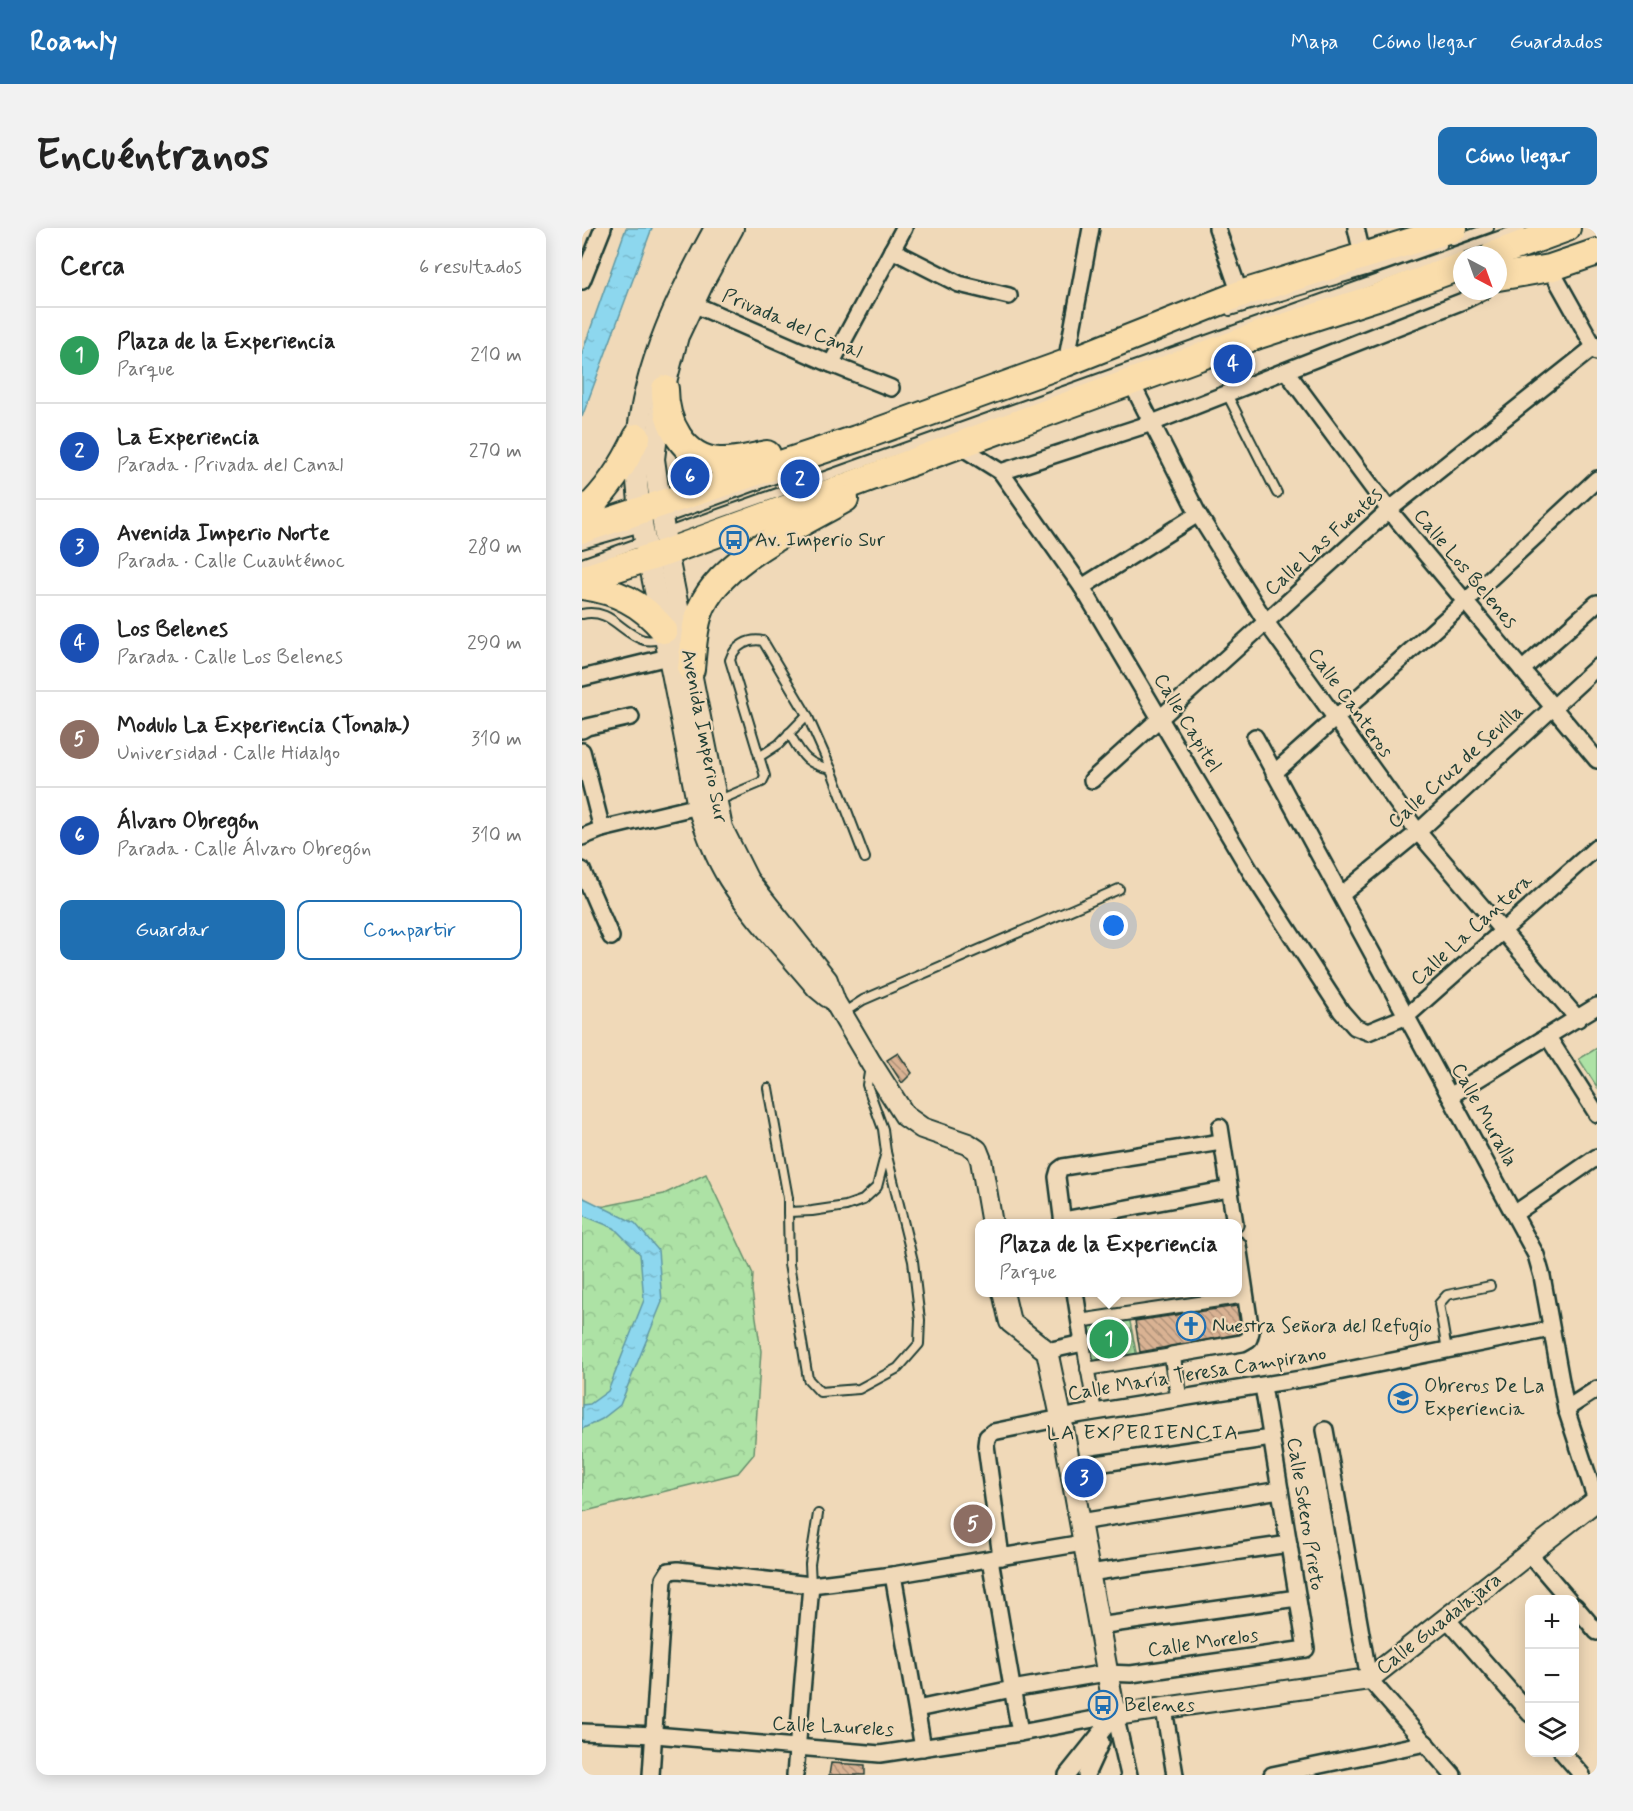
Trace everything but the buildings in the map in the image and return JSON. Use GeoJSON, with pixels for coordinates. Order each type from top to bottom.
{"type":"FeatureCollection","features":[{"type":"Feature","properties":{"kind":"highway"},"geometry":{"type":"LineString","coordinates":[[1294,277],[1358,236],[1399,228]]}},
{"type":"Feature","properties":{"kind":"highway"},"geometry":{"type":"LineString","coordinates":[[582,579],[654,530],[856,438],[1066,363],[1240,294],[1454,228]]}},
{"type":"Feature","properties":{"kind":"highway"},"geometry":{"type":"LineString","coordinates":[[1507,250],[1567,228]]}},
{"type":"Feature","properties":{"kind":"highway"},"geometry":{"type":"LineString","coordinates":[[1507,278],[1550,268],[1597,252]]}},
{"type":"Feature","properties":{"kind":"highway"},"geometry":{"type":"LineString","coordinates":[[582,530],[654,530],[885,471],[1259,335],[1377,297],[1453,269]]}},
{"type":"Feature","properties":{"kind":"highway"},"geometry":{"type":"LineString","coordinates":[[1377,297],[1453,282]]}},
{"type":"Feature","properties":{"kind":"highway"},"geometry":{"type":"LineString","coordinates":[[665,389],[668,414],[679,437],[690,450],[711,460],[728,461],[856,438]]}},
{"type":"Feature","properties":{"kind":"highway"},"geometry":{"type":"LineString","coordinates":[[582,514],[619,472],[637,437]]}},
{"type":"Feature","properties":{"kind":"highway"},"geometry":{"type":"LineString","coordinates":[[691,669],[699,613],[707,596],[720,580],[757,549],[850,496],[885,471]]}},
{"type":"Feature","properties":{"kind":"highway"},"geometry":{"type":"LineString","coordinates":[[582,586],[599,588],[624,597],[646,611],[666,642]]}},
{"type":"Feature","properties":{"kind":"street"},"geometry":{"type":"LineString","coordinates":[[582,281],[585,263],[603,228]]}},
{"type":"Feature","properties":{"kind":"street"},"geometry":{"type":"LineString","coordinates":[[654,530],[654,459],[665,389],[686,301],[715,228]]}},
{"type":"Feature","properties":{"kind":"street"},"geometry":{"type":"LineString","coordinates":[[654,530],[636,458],[637,437],[647,386],[658,345],[733,228]]}},
{"type":"Feature","properties":{"kind":"street"},"geometry":{"type":"LineString","coordinates":[[831,364],[903,228]]}},
{"type":"Feature","properties":{"kind":"street"},"geometry":{"type":"LineString","coordinates":[[1066,363],[1091,228]]}},
{"type":"Feature","properties":{"kind":"street"},"geometry":{"type":"LineString","coordinates":[[1217,228],[1240,294]]}},
{"type":"Feature","properties":{"kind":"street"},"geometry":{"type":"LineString","coordinates":[[892,250],[959,284],[1009,296]]}},
{"type":"Feature","properties":{"kind":"street"},"geometry":{"type":"LineString","coordinates":[[1550,268],[1595,349]]}},
{"type":"Feature","properties":{"kind":"street"},"geometry":{"type":"LineString","coordinates":[[1001,472],[1152,423],[1463,300]]}},
{"type":"Feature","properties":{"kind":"street","name":"Privada del Canal"},"geometry":{"type":"LineString","coordinates":[[686,301],[891,388]]}},
{"type":"Feature","properties":{"kind":"street","name":"Calle Las Fuentes"},"geometry":{"type":"LineString","coordinates":[[1092,780],[1389,510],[1595,349]]}},
{"type":"Feature","properties":{"kind":"street","name":"Calle Los Belenes"},"geometry":{"type":"LineString","coordinates":[[1286,371],[1389,510],[1597,760]]}},
{"type":"Feature","properties":{"kind":"street","name":"Calle Canteros"},"geometry":{"type":"LineString","coordinates":[[1131,382],[1198,514],[1266,622],[1418,832],[1578,1018]]}},
{"type":"Feature","properties":{"kind":"street","name":"Calle Capitel"},"geometry":{"type":"LineString","coordinates":[[958,445],[1001,472],[1082,587],[1252,874],[1341,1011],[1355,1027],[1368,1032]]}},
{"type":"Feature","properties":{"kind":"street"},"geometry":{"type":"LineString","coordinates":[[1274,773],[1465,602],[1597,479]]}},
{"type":"Feature","properties":{"kind":"street"},"geometry":{"type":"LineString","coordinates":[[1082,587],[1198,514]]}},
{"type":"Feature","properties":{"kind":"street","name":"Avenida Imperio Sur"},"geometry":{"type":"LineString","coordinates":[[654,530],[666,642],[707,804],[722,828],[748,880],[827,980],[839,1008],[896,1104],[913,1123],[921,1128],[968,1144],[977,1150],[981,1160],[991,1219]]}},
{"type":"Feature","properties":{"kind":"street","name":"Avenida Imperio Sur"},"geometry":{"type":"LineString","coordinates":[[654,530],[691,669],[707,804]]}},
{"type":"Feature","properties":{"kind":"street"},"geometry":{"type":"LineString","coordinates":[[1522,670],[1597,603]]}},
{"type":"Feature","properties":{"kind":"street"},"geometry":{"type":"LineString","coordinates":[[582,678],[666,642]]}},
{"type":"Feature","properties":{"kind":"street","name":"Calle Cruz de Sevilla"},"geometry":{"type":"LineString","coordinates":[[1341,895],[1418,832],[1597,667]]}},
{"type":"Feature","properties":{"kind":"street"},"geometry":{"type":"LineString","coordinates":[[582,730],[631,717]]}},
{"type":"Feature","properties":{"kind":"street","name":"Calle Muralla"},"geometry":{"type":"LineString","coordinates":[[1255,737],[1539,1262],[1566,1409],[1596,1501]]}},
{"type":"Feature","properties":{"kind":"street"},"geometry":{"type":"LineString","coordinates":[[582,752],[602,829]]}},
{"type":"Feature","properties":{"kind":"street"},"geometry":{"type":"LineString","coordinates":[[582,837],[602,829],[707,804]]}},
{"type":"Feature","properties":{"kind":"street","name":"Calle La Cantera"},"geometry":{"type":"LineString","coordinates":[[1368,1032],[1407,1016],[1597,847]]}},
{"type":"Feature","properties":{"kind":"street"},"geometry":{"type":"LineString","coordinates":[[582,870],[611,937]]}},
{"type":"Feature","properties":{"kind":"street"},"geometry":{"type":"LineString","coordinates":[[1450,1096],[1597,1006]]}},
{"type":"Feature","properties":{"kind":"street"},"geometry":{"type":"LineString","coordinates":[[1548,1037],[1597,1114]]}},
{"type":"Feature","properties":{"kind":"street"},"geometry":{"type":"LineString","coordinates":[[1063,1219],[1057,1177],[1059,1170],[1064,1167],[1220,1134],[1234,1219]]}},
{"type":"Feature","properties":{"kind":"street"},"geometry":{"type":"LineString","coordinates":[[1514,1214],[1597,1157]]}},
{"type":"Feature","properties":{"kind":"street"},"geometry":{"type":"LineString","coordinates":[[1078,1219],[1229,1189]]}},
{"type":"Feature","properties":{"kind":"street"},"geometry":{"type":"LineString","coordinates":[[1087,1369],[1242,1343],[1249,1339],[1251,1332],[1242,1270]]}},
{"type":"Feature","properties":{"kind":"street"},"geometry":{"type":"LineString","coordinates":[[1242,1297],[1246,1296]]}},
{"type":"Feature","properties":{"kind":"street"},"geometry":{"type":"LineString","coordinates":[[1004,1297],[1010,1322],[1047,1351],[1062,1418],[1107,1673],[1112,1719],[1129,1775]]}},
{"type":"Feature","properties":{"kind":"street"},"geometry":{"type":"LineString","coordinates":[[1076,1297],[1095,1412]]}},
{"type":"Feature","properties":{"kind":"street"},"geometry":{"type":"LineString","coordinates":[[1079,1321],[1239,1297]]}},
{"type":"Feature","properties":{"kind":"street","name":"Calle María Teresa Campirano"},"geometry":{"type":"LineString","coordinates":[[996,1558],[986,1445],[987,1437],[993,1432],[1095,1412],[1263,1386],[1551,1329]]}},
{"type":"Feature","properties":{"kind":"street"},"geometry":{"type":"LineString","coordinates":[[1047,1351],[1083,1344]]}},
{"type":"Feature","properties":{"kind":"street"},"geometry":{"type":"LineString","coordinates":[[1172,1355],[1179,1398]]}},
{"type":"Feature","properties":{"kind":"street","name":"Calle Sotero Prieto"},"geometry":{"type":"LineString","coordinates":[[1263,1386],[1306,1649]]}},
{"type":"Feature","properties":{"kind":"street"},"geometry":{"type":"LineString","coordinates":[[1566,1409],[1597,1389]]}},
{"type":"Feature","properties":{"kind":"street"},"geometry":{"type":"LineString","coordinates":[[1325,1430],[1369,1678],[1453,1775]]}},
{"type":"Feature","properties":{"kind":"street"},"geometry":{"type":"LineString","coordinates":[[1070,1468],[1271,1438]]}},
{"type":"Feature","properties":{"kind":"street"},"geometry":{"type":"LineString","coordinates":[[1080,1522],[1280,1490]]}},
{"type":"Feature","properties":{"kind":"street","name":"Calle Guadalajara"},"geometry":{"type":"LineString","coordinates":[[1112,1719],[1369,1678],[1596,1501]]}},
{"type":"Feature","properties":{"kind":"street"},"geometry":{"type":"LineString","coordinates":[[651,1775],[664,1579],[669,1571],[678,1569],[811,1585],[893,1575],[1083,1543]]}},
{"type":"Feature","properties":{"kind":"street"},"geometry":{"type":"LineString","coordinates":[[1089,1573],[1288,1544]]}},
{"type":"Feature","properties":{"kind":"street"},"geometry":{"type":"LineString","coordinates":[[1528,1552],[1566,1595]]}},
{"type":"Feature","properties":{"kind":"street"},"geometry":{"type":"LineString","coordinates":[[996,1558],[1012,1689],[1020,1733]]}},
{"type":"Feature","properties":{"kind":"street"},"geometry":{"type":"LineString","coordinates":[[893,1575],[923,1748]]}},
{"type":"Feature","properties":{"kind":"street"},"geometry":{"type":"LineString","coordinates":[[795,1775],[811,1585]]}},
{"type":"Feature","properties":{"kind":"street"},"geometry":{"type":"LineString","coordinates":[[1098,1626],[1297,1598]]}},
{"type":"Feature","properties":{"kind":"street"},"geometry":{"type":"LineString","coordinates":[[1579,1611],[1597,1632]]}},
{"type":"Feature","properties":{"kind":"street"},"geometry":{"type":"LineString","coordinates":[[1447,1619],[1525,1708]]}},
{"type":"Feature","properties":{"kind":"street","name":"Calle Morelos"},"geometry":{"type":"LineString","coordinates":[[917,1709],[1012,1689],[1107,1673],[1131,1674],[1306,1649]]}},
{"type":"Feature","properties":{"kind":"street"},"geometry":{"type":"LineString","coordinates":[[1164,1709],[1175,1775]]}},
{"type":"Feature","properties":{"kind":"street"},"geometry":{"type":"LineString","coordinates":[[1067,1775],[1112,1719]]}},
{"type":"Feature","properties":{"kind":"street"},"geometry":{"type":"LineString","coordinates":[[1086,1775],[1112,1719]]}},
{"type":"Feature","properties":{"kind":"street","name":"Calle Laureles"},"geometry":{"type":"LineString","coordinates":[[582,1732],[655,1735],[880,1754],[1112,1719]]}},
{"type":"Feature","properties":{"kind":"street"},"geometry":{"type":"LineString","coordinates":[[1272,1775],[1425,1743]]}},
{"type":"Feature","properties":{"kind":"street"},"geometry":{"type":"LineString","coordinates":[[1566,1757],[1582,1775]]}},
{"type":"Feature","properties":{"kind":"lane"},"geometry":{"type":"LineString","coordinates":[[1219,314],[1383,266],[1489,228]]}},
{"type":"Feature","properties":{"kind":"lane"},"geometry":{"type":"LineString","coordinates":[[582,544],[654,530],[1521,228]]}},
{"type":"Feature","properties":{"kind":"lane"},"geometry":{"type":"LineString","coordinates":[[1001,396],[1143,342]]}},
{"type":"Feature","properties":{"kind":"lane"},"geometry":{"type":"LineString","coordinates":[[1227,394],[1277,493]]}},
{"type":"Feature","properties":{"kind":"lane"},"geometry":{"type":"LineString","coordinates":[[582,563],[654,530],[789,474]]}},
{"type":"Feature","properties":{"kind":"lane"},"geometry":{"type":"LineString","coordinates":[[582,614],[600,613],[646,640],[666,642]]}},
{"type":"Feature","properties":{"kind":"lane"},"geometry":{"type":"LineString","coordinates":[[707,804],[763,780],[765,774],[730,665],[731,655],[737,647],[754,639],[763,641],[807,715],[865,858]]}},
{"type":"Feature","properties":{"kind":"lane"},"geometry":{"type":"LineString","coordinates":[[759,757],[779,744],[807,715]]}},
{"type":"Feature","properties":{"kind":"lane"},"geometry":{"type":"LineString","coordinates":[[789,733],[804,758],[816,766],[831,770]]}},
{"type":"Feature","properties":{"kind":"lane"},"geometry":{"type":"LineString","coordinates":[[839,1008],[863,1000],[1119,889]]}},
{"type":"Feature","properties":{"kind":"lane"},"geometry":{"type":"LineString","coordinates":[[768,1088],[788,1198],[789,1264],[808,1379],[820,1392],[859,1389],[898,1368],[919,1344],[920,1320],[913,1261],[886,1152],[883,1129],[867,1085],[871,1063]]}},
{"type":"Feature","properties":{"kind":"lane"},"geometry":{"type":"LineString","coordinates":[[788,1212],[846,1206],[863,1200],[877,1187],[886,1152]]}},
{"type":"Feature","properties":{"kind":"lane"},"geometry":{"type":"LineString","coordinates":[[1447,1350],[1439,1304],[1447,1296],[1490,1286]]}},
{"type":"Feature","properties":{"kind":"lane"},"geometry":{"type":"LineString","coordinates":[[811,1585],[810,1564],[818,1514]]}},
{"type":"Feature","properties":{"kind":"green space"},"geometry":{"type":"Polygon","coordinates":[[[1597,1048],[1597,1087],[1579,1059],[1597,1048]]]}},
{"type":"Feature","properties":{"kind":"green space"},"geometry":{"type":"Polygon","coordinates":[[[706,1174],[753,1274],[752,1291],[761,1351],[754,1454],[738,1473],[582,1512],[582,1208],[605,1206],[664,1194],[706,1174]]]}},
{"type":"Feature","properties":{"kind":"green space"},"geometry":{"type":"Polygon","coordinates":[[[1129,1317],[1137,1357],[1089,1366],[1081,1320],[1129,1317]]]}},
{"type":"Feature","properties":{"kind":"water"},"geometry":{"type":"Polygon","coordinates":[[[626,228],[652,228],[582,417],[582,353],[626,228]]]}},
{"type":"Feature","properties":{"kind":"water"},"geometry":{"type":"Polygon","coordinates":[[[582,1197],[635,1223],[658,1250],[662,1302],[620,1405],[602,1419],[582,1429],[582,1405],[590,1404],[608,1391],[644,1300],[640,1254],[614,1228],[582,1215],[582,1197]]]}},
{"type":"Feature","properties":{"kind":"place","name":"Los Belenes"},"geometry":{"type":"Point","coordinates":[1233,364]}},
{"type":"Feature","properties":{"kind":"place","name":"Álvaro Obregón"},"geometry":{"type":"Point","coordinates":[690,476]}},
{"type":"Feature","properties":{"kind":"place","name":"La Experiencia"},"geometry":{"type":"Point","coordinates":[800,479]}},
{"type":"Feature","properties":{"kind":"place","name":"Av. Imperio Sur"},"geometry":{"type":"Point","coordinates":[734,540]}},
{"type":"Feature","properties":{"kind":"place","name":"Nuestra Señora del Refugio"},"geometry":{"type":"Point","coordinates":[1191,1326]}},
{"type":"Feature","properties":{"kind":"place","name":"Plaza de la Experiencia"},"geometry":{"type":"Point","coordinates":[1109,1339]}},
{"type":"Feature","properties":{"kind":"place","name":"Obreros De La Experiencia"},"geometry":{"type":"Point","coordinates":[1403,1398]}},
{"type":"Feature","properties":{"kind":"place","name":"Avenida Imperio Norte"},"geometry":{"type":"Point","coordinates":[1084,1478]}},
{"type":"Feature","properties":{"kind":"place","name":"Modulo La Experiencia (Tonala)"},"geometry":{"type":"Point","coordinates":[973,1524]}},
{"type":"Feature","properties":{"kind":"place","name":"Belenes"},"geometry":{"type":"Point","coordinates":[1103,1705]}},
{"type":"Feature","properties":{"kind":"district","name":"LA EXPERIENCIA"},"geometry":{"type":"Point","coordinates":[1143,1433]}}]}
